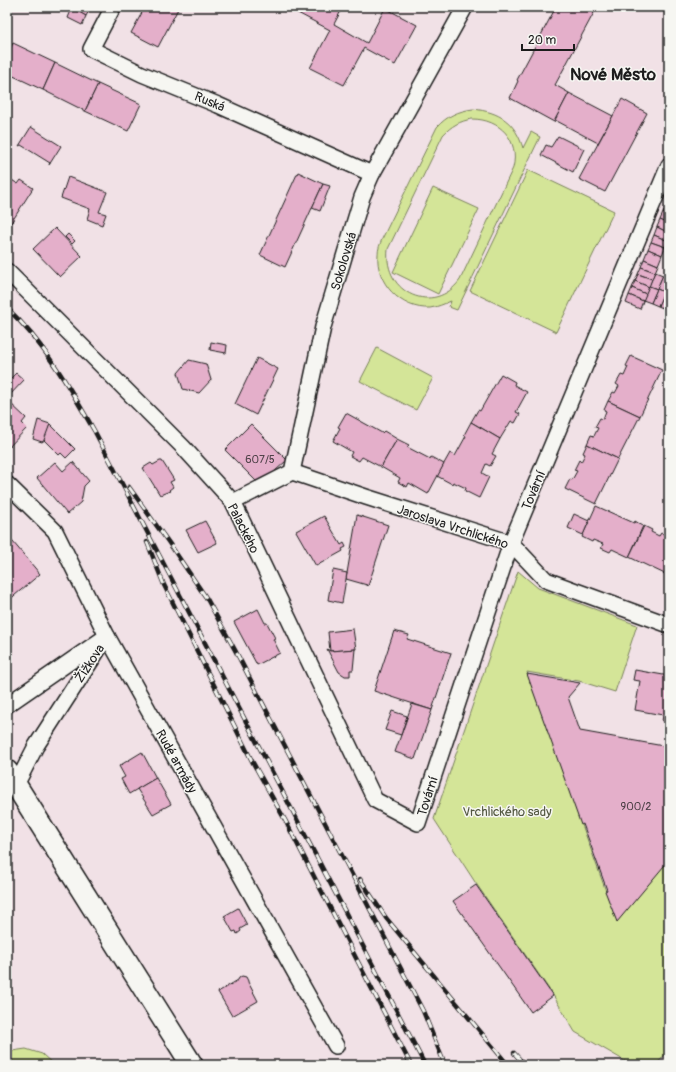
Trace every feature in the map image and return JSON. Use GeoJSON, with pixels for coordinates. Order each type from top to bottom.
{"type":"FeatureCollection","features":[{"type":"Feature","properties":{"kind":"main road"},"geometry":{"type":"LineString","coordinates":[[10,782],[192,1065]]}},
{"type":"Feature","properties":{"kind":"street","name":"Ruská"},"geometry":{"type":"LineString","coordinates":[[113,7],[91,49],[142,74],[218,104],[372,174]]}},
{"type":"Feature","properties":{"kind":"street","name":"Sokolovská"},"geometry":{"type":"LineString","coordinates":[[292,472],[322,327],[362,197],[372,174],[465,7]]}},
{"type":"Feature","properties":{"kind":"street","name":"Tovární"},"geometry":{"type":"LineString","coordinates":[[418,823],[511,542],[669,165]]}},
{"type":"Feature","properties":{"kind":"street","name":"Palackého"},"geometry":{"type":"LineString","coordinates":[[7,271],[183,447],[233,502],[375,800],[418,823]]}},
{"type":"Feature","properties":{"kind":"street","name":"Jaroslava Vrchlického"},"geometry":{"type":"LineString","coordinates":[[292,472],[366,497],[511,542],[546,580],[669,625]]}},
{"type":"Feature","properties":{"kind":"street"},"geometry":{"type":"LineString","coordinates":[[233,502],[292,472]]}},
{"type":"Feature","properties":{"kind":"street","name":"Rudé armády"},"geometry":{"type":"LineString","coordinates":[[7,484],[54,531],[107,636],[336,1046]]}},
{"type":"Feature","properties":{"kind":"street","name":"Žižkova"},"geometry":{"type":"LineString","coordinates":[[7,705],[107,636]]}},
{"type":"Feature","properties":{"kind":"street","name":"Žižkova"},"geometry":{"type":"LineString","coordinates":[[10,782],[36,746],[107,636]]}},
{"type":"Feature","properties":{"kind":"green space"},"geometry":{"type":"Polygon","coordinates":[[[468,110],[483,110],[505,120],[516,131],[523,148],[531,132],[540,137],[457,310],[449,307],[451,301],[433,308],[419,307],[400,299],[385,284],[378,264],[379,248],[437,127],[449,117],[468,110]],[[472,119],[456,124],[443,135],[388,249],[389,265],[393,278],[402,288],[412,295],[424,298],[437,297],[449,291],[460,280],[513,168],[513,149],[506,133],[499,127],[482,120],[472,119]]]}},
{"type":"Feature","properties":{"kind":"green space"},"geometry":{"type":"Polygon","coordinates":[[[528,170],[614,211],[556,332],[470,291],[528,170]]]}},
{"type":"Feature","properties":{"kind":"green space"},"geometry":{"type":"Polygon","coordinates":[[[433,188],[479,209],[438,294],[393,272],[433,188]]]}},
{"type":"Feature","properties":{"kind":"green space"},"geometry":{"type":"Polygon","coordinates":[[[377,348],[433,378],[416,410],[360,381],[377,348]]]}},
{"type":"Feature","properties":{"kind":"green space","name":"Vrchlického sady"},"geometry":{"type":"Polygon","coordinates":[[[518,571],[538,588],[637,625],[615,692],[579,681],[527,672],[616,919],[669,857],[669,1050],[656,1065],[632,1065],[575,1032],[553,995],[475,882],[434,819],[518,571]]]}},
{"type":"Feature","properties":{"kind":"green space"},"geometry":{"type":"Polygon","coordinates":[[[26,1049],[42,1054],[54,1065],[7,1065],[7,1057],[12,1051],[26,1049]]]}},
{"type":"Feature","properties":{"kind":"building"},"geometry":{"type":"Polygon","coordinates":[[[91,7],[86,16],[72,8],[91,7]]]}},
{"type":"Feature","properties":{"kind":"building"},"geometry":{"type":"Polygon","coordinates":[[[145,7],[179,7],[158,47],[131,33],[145,7]]]}},
{"type":"Feature","properties":{"kind":"building"},"geometry":{"type":"Polygon","coordinates":[[[299,7],[343,7],[334,24],[367,43],[385,8],[417,25],[395,65],[364,48],[344,85],[310,68],[330,30],[296,12],[299,7]]]}},
{"type":"Feature","properties":{"kind":"building"},"geometry":{"type":"Polygon","coordinates":[[[556,7],[597,7],[555,85],[569,93],[554,122],[510,98],[518,81],[517,80],[556,7]]]}},
{"type":"Feature","properties":{"kind":"building"},"geometry":{"type":"Polygon","coordinates":[[[72,8],[86,16],[82,25],[68,18],[72,8]]]}},
{"type":"Feature","properties":{"kind":"building"},"geometry":{"type":"Polygon","coordinates":[[[13,43],[55,63],[43,90],[7,73],[7,55],[13,43]]]}},
{"type":"Feature","properties":{"kind":"building"},"geometry":{"type":"Polygon","coordinates":[[[55,63],[98,84],[85,111],[43,90],[55,63]]]}},
{"type":"Feature","properties":{"kind":"building"},"geometry":{"type":"Polygon","coordinates":[[[98,84],[141,104],[128,131],[85,111],[98,84]]]}},
{"type":"Feature","properties":{"kind":"building"},"geometry":{"type":"Polygon","coordinates":[[[569,93],[613,116],[598,143],[555,120],[569,93]]]}},
{"type":"Feature","properties":{"kind":"building"},"geometry":{"type":"Polygon","coordinates":[[[622,99],[647,113],[605,192],[579,179],[622,99]]]}},
{"type":"Feature","properties":{"kind":"building"},"geometry":{"type":"Polygon","coordinates":[[[31,127],[61,146],[49,165],[50,163],[21,145],[19,146],[31,127]]]}},
{"type":"Feature","properties":{"kind":"building"},"geometry":{"type":"Polygon","coordinates":[[[558,136],[584,149],[573,172],[541,155],[546,145],[551,147],[558,136]]]}},
{"type":"Feature","properties":{"kind":"building"},"geometry":{"type":"Polygon","coordinates":[[[298,172],[323,184],[285,267],[260,255],[298,172]]]}},
{"type":"Feature","properties":{"kind":"building"},"geometry":{"type":"Polygon","coordinates":[[[7,177],[18,184],[21,180],[33,188],[11,223],[7,220],[7,177]]]}},
{"type":"Feature","properties":{"kind":"building"},"geometry":{"type":"Polygon","coordinates":[[[68,177],[107,192],[99,212],[106,214],[102,225],[87,219],[90,209],[61,198],[68,177]]]}},
{"type":"Feature","properties":{"kind":"building"},"geometry":{"type":"Polygon","coordinates":[[[323,184],[330,186],[320,211],[312,208],[323,184]]]}},
{"type":"Feature","properties":{"kind":"building"},"geometry":{"type":"Polygon","coordinates":[[[666,206],[669,207],[669,216],[663,213],[666,206]]]}},
{"type":"Feature","properties":{"kind":"building"},"geometry":{"type":"Polygon","coordinates":[[[663,213],[669,216],[669,224],[660,220],[663,213]]]}},
{"type":"Feature","properties":{"kind":"building"},"geometry":{"type":"Polygon","coordinates":[[[660,220],[669,224],[669,233],[657,227],[660,220]]]}},
{"type":"Feature","properties":{"kind":"building"},"geometry":{"type":"Polygon","coordinates":[[[657,227],[669,233],[668,241],[654,235],[657,227]]]}},
{"type":"Feature","properties":{"kind":"building"},"geometry":{"type":"Polygon","coordinates":[[[55,228],[82,256],[60,277],[33,249],[55,228]]]}},
{"type":"Feature","properties":{"kind":"building"},"geometry":{"type":"Polygon","coordinates":[[[68,234],[75,241],[72,244],[65,237],[68,234]]]}},
{"type":"Feature","properties":{"kind":"building"},"geometry":{"type":"Polygon","coordinates":[[[654,235],[668,241],[665,247],[651,242],[654,235]]]}},
{"type":"Feature","properties":{"kind":"building"},"geometry":{"type":"Polygon","coordinates":[[[669,238],[669,249],[665,247],[669,238]]]}},
{"type":"Feature","properties":{"kind":"building"},"geometry":{"type":"Polygon","coordinates":[[[651,242],[665,247],[662,255],[648,249],[651,242]]]}},
{"type":"Feature","properties":{"kind":"building"},"geometry":{"type":"Polygon","coordinates":[[[648,249],[662,255],[658,265],[644,259],[648,249]]]}},
{"type":"Feature","properties":{"kind":"building"},"geometry":{"type":"Polygon","coordinates":[[[644,259],[658,265],[655,272],[641,267],[644,259]]]}},
{"type":"Feature","properties":{"kind":"building"},"geometry":{"type":"Polygon","coordinates":[[[641,267],[655,272],[652,279],[638,274],[641,267]]]}},
{"type":"Feature","properties":{"kind":"building"},"geometry":{"type":"Polygon","coordinates":[[[655,272],[663,275],[657,289],[649,286],[655,272]]]}},
{"type":"Feature","properties":{"kind":"building"},"geometry":{"type":"Polygon","coordinates":[[[638,274],[652,279],[649,287],[635,281],[638,274]]]}},
{"type":"Feature","properties":{"kind":"building"},"geometry":{"type":"Polygon","coordinates":[[[663,275],[669,278],[664,292],[657,289],[663,275]]]}},
{"type":"Feature","properties":{"kind":"building"},"geometry":{"type":"Polygon","coordinates":[[[669,280],[669,294],[664,292],[669,280]]]}},
{"type":"Feature","properties":{"kind":"building"},"geometry":{"type":"Polygon","coordinates":[[[635,281],[649,287],[646,294],[632,288],[635,281]]]}},
{"type":"Feature","properties":{"kind":"building"},"geometry":{"type":"Polygon","coordinates":[[[649,286],[657,289],[651,303],[643,300],[649,286]]]}},
{"type":"Feature","properties":{"kind":"building"},"geometry":{"type":"Polygon","coordinates":[[[632,288],[646,294],[643,301],[629,295],[632,288]]]}},
{"type":"Feature","properties":{"kind":"building"},"geometry":{"type":"Polygon","coordinates":[[[657,289],[664,292],[658,306],[651,303],[657,289]]]}},
{"type":"Feature","properties":{"kind":"building"},"geometry":{"type":"Polygon","coordinates":[[[664,292],[669,294],[669,300],[665,309],[658,306],[664,292]]]}},
{"type":"Feature","properties":{"kind":"building"},"geometry":{"type":"Polygon","coordinates":[[[629,295],[643,301],[640,309],[626,303],[629,295]]]}},
{"type":"Feature","properties":{"kind":"building"},"geometry":{"type":"Polygon","coordinates":[[[669,300],[669,311],[665,309],[669,300]]]}},
{"type":"Feature","properties":{"kind":"building"},"geometry":{"type":"Polygon","coordinates":[[[211,342],[227,345],[226,353],[210,350],[211,342]]]}},
{"type":"Feature","properties":{"kind":"building"},"geometry":{"type":"Polygon","coordinates":[[[631,356],[662,370],[640,416],[608,401],[613,392],[615,393],[619,386],[616,384],[621,375],[624,376],[628,367],[626,366],[631,356]]]}},
{"type":"Feature","properties":{"kind":"building"},"geometry":{"type":"Polygon","coordinates":[[[257,358],[278,369],[256,415],[235,404],[257,358]]]}},
{"type":"Feature","properties":{"kind":"building"},"geometry":{"type":"Polygon","coordinates":[[[189,360],[206,364],[211,380],[199,393],[183,389],[178,373],[189,360]]]}},
{"type":"Feature","properties":{"kind":"building"},"geometry":{"type":"Polygon","coordinates":[[[16,373],[24,380],[9,396],[7,395],[7,374],[11,378],[16,373]]]}},
{"type":"Feature","properties":{"kind":"building"},"geometry":{"type":"Polygon","coordinates":[[[501,374],[515,382],[514,385],[527,392],[516,412],[520,414],[515,423],[511,421],[500,439],[471,422],[478,410],[480,411],[501,374]]]}},
{"type":"Feature","properties":{"kind":"building"},"geometry":{"type":"Polygon","coordinates":[[[608,401],[640,416],[618,459],[587,444],[591,435],[594,436],[598,428],[595,427],[600,418],[603,419],[606,411],[604,410],[608,401]]]}},
{"type":"Feature","properties":{"kind":"building"},"geometry":{"type":"Polygon","coordinates":[[[9,402],[26,418],[22,423],[27,428],[7,449],[7,404],[9,402]]]}},
{"type":"Feature","properties":{"kind":"building"},"geometry":{"type":"Polygon","coordinates":[[[346,413],[382,433],[384,431],[397,439],[381,467],[362,457],[359,461],[350,456],[352,452],[333,441],[340,428],[338,427],[346,413]]]}},
{"type":"Feature","properties":{"kind":"building"},"geometry":{"type":"Polygon","coordinates":[[[38,420],[50,424],[46,439],[42,442],[33,439],[38,420]]]}},
{"type":"Feature","properties":{"kind":"building"},"geometry":{"type":"Polygon","coordinates":[[[471,422],[500,439],[492,454],[496,456],[490,466],[486,464],[482,473],[489,477],[479,498],[465,491],[466,488],[453,482],[452,484],[437,476],[450,453],[455,456],[466,436],[464,435],[471,422]]]}},
{"type":"Feature","properties":{"kind":"building"},"geometry":{"type":"Polygon","coordinates":[[[50,424],[75,449],[66,458],[61,453],[59,455],[44,440],[50,424]]]}},
{"type":"Feature","properties":{"kind":"building"},"geometry":{"type":"Polygon","coordinates":[[[251,424],[287,460],[260,485],[225,450],[251,424]]]}},
{"type":"Feature","properties":{"kind":"building"},"geometry":{"type":"Polygon","coordinates":[[[397,439],[409,445],[407,447],[430,459],[431,457],[444,464],[428,494],[409,483],[407,487],[398,482],[400,478],[381,467],[397,439]]]}},
{"type":"Feature","properties":{"kind":"building"},"geometry":{"type":"Polygon","coordinates":[[[587,444],[618,459],[596,504],[565,489],[570,479],[572,480],[577,471],[574,470],[579,460],[581,462],[585,454],[583,453],[587,444]]]}},
{"type":"Feature","properties":{"kind":"building"},"geometry":{"type":"Polygon","coordinates":[[[162,461],[174,480],[170,482],[173,487],[169,490],[170,491],[160,495],[143,468],[151,463],[153,465],[162,461]]]}},
{"type":"Feature","properties":{"kind":"building"},"geometry":{"type":"Polygon","coordinates":[[[55,462],[63,471],[73,462],[89,481],[84,486],[81,502],[67,514],[37,478],[55,462]]]}},
{"type":"Feature","properties":{"kind":"building"},"geometry":{"type":"Polygon","coordinates":[[[596,506],[634,523],[635,521],[643,526],[629,557],[612,549],[610,552],[601,548],[603,544],[593,540],[592,542],[582,537],[596,506]]]}},
{"type":"Feature","properties":{"kind":"building"},"geometry":{"type":"Polygon","coordinates":[[[574,514],[589,521],[583,535],[568,528],[574,514]]]}},
{"type":"Feature","properties":{"kind":"building"},"geometry":{"type":"Polygon","coordinates":[[[357,515],[388,525],[368,586],[346,579],[357,515]]]}},
{"type":"Feature","properties":{"kind":"building"},"geometry":{"type":"Polygon","coordinates":[[[324,516],[341,545],[344,543],[346,547],[342,549],[343,551],[316,566],[296,531],[324,516]]]}},
{"type":"Feature","properties":{"kind":"building"},"geometry":{"type":"Polygon","coordinates":[[[205,521],[217,543],[198,552],[186,530],[205,521]]]}},
{"type":"Feature","properties":{"kind":"building"},"geometry":{"type":"Polygon","coordinates":[[[644,526],[659,536],[661,533],[669,537],[669,576],[629,557],[644,526]]]}},
{"type":"Feature","properties":{"kind":"building"},"geometry":{"type":"Polygon","coordinates":[[[7,535],[40,574],[8,601],[7,600],[7,535]]]}},
{"type":"Feature","properties":{"kind":"building"},"geometry":{"type":"Polygon","coordinates":[[[333,570],[347,573],[342,603],[328,600],[333,570]]]}},
{"type":"Feature","properties":{"kind":"building"},"geometry":{"type":"Polygon","coordinates":[[[258,609],[275,638],[273,639],[280,653],[257,665],[234,622],[258,609]]]}},
{"type":"Feature","properties":{"kind":"building"},"geometry":{"type":"Polygon","coordinates":[[[353,629],[356,649],[330,651],[328,632],[353,629]]]}},
{"type":"Feature","properties":{"kind":"building"},"geometry":{"type":"Polygon","coordinates":[[[394,631],[409,635],[407,639],[451,653],[432,710],[374,691],[394,631]]]}},
{"type":"Feature","properties":{"kind":"building"},"geometry":{"type":"Polygon","coordinates":[[[327,649],[330,651],[355,649],[353,670],[350,670],[350,676],[345,676],[339,672],[327,649]]]}},
{"type":"Feature","properties":{"kind":"building"},"geometry":{"type":"Polygon","coordinates":[[[635,670],[669,676],[669,722],[662,721],[663,715],[635,710],[640,681],[633,680],[635,670]]]}},
{"type":"Feature","properties":{"kind":"building"},"geometry":{"type":"Polygon","coordinates":[[[527,674],[580,683],[568,697],[580,731],[669,747],[669,860],[617,922],[605,891],[607,890],[583,824],[581,825],[527,674]]]}},
{"type":"Feature","properties":{"kind":"building"},"geometry":{"type":"Polygon","coordinates":[[[412,704],[432,710],[415,759],[395,752],[412,704]]]}},
{"type":"Feature","properties":{"kind":"building"},"geometry":{"type":"Polygon","coordinates":[[[392,711],[407,716],[401,735],[385,730],[392,711]]]}},
{"type":"Feature","properties":{"kind":"building"},"geometry":{"type":"Polygon","coordinates":[[[142,752],[156,778],[129,794],[121,779],[125,777],[119,766],[142,752]]]}},
{"type":"Feature","properties":{"kind":"building"},"geometry":{"type":"Polygon","coordinates":[[[156,778],[171,804],[153,814],[137,789],[156,778]]]}},
{"type":"Feature","properties":{"kind":"building"},"geometry":{"type":"Polygon","coordinates":[[[476,885],[553,996],[531,1012],[453,901],[476,885]]]}},
{"type":"Feature","properties":{"kind":"building"},"geometry":{"type":"Polygon","coordinates":[[[238,908],[247,925],[240,929],[241,931],[237,934],[236,931],[233,932],[224,916],[238,908]]]}},
{"type":"Feature","properties":{"kind":"building"},"geometry":{"type":"Polygon","coordinates":[[[242,976],[246,977],[258,1001],[232,1016],[218,992],[242,976]]]}},
{"type":"Feature","properties":{"kind":"railway"},"geometry":{"type":"LineString","coordinates":[[7,308],[45,351],[95,432],[425,1065]]}},
{"type":"Feature","properties":{"kind":"railway"},"geometry":{"type":"LineString","coordinates":[[129,487],[207,599],[235,650],[423,1011],[445,1065]]}},
{"type":"Feature","properties":{"kind":"railway"},"geometry":{"type":"LineString","coordinates":[[147,542],[164,585],[252,761],[285,820],[411,1065]]}},
{"type":"Feature","properties":{"kind":"railway"},"geometry":{"type":"LineString","coordinates":[[360,879],[386,918],[508,1065]]}},
{"type":"Feature","properties":{"kind":"railway"},"geometry":{"type":"LineString","coordinates":[[514,1053],[525,1065]]}},
{"type":"Feature","properties":{"kind":"district","name":"Nové Město"},"geometry":{"type":"Point","coordinates":[613,74]}}]}
